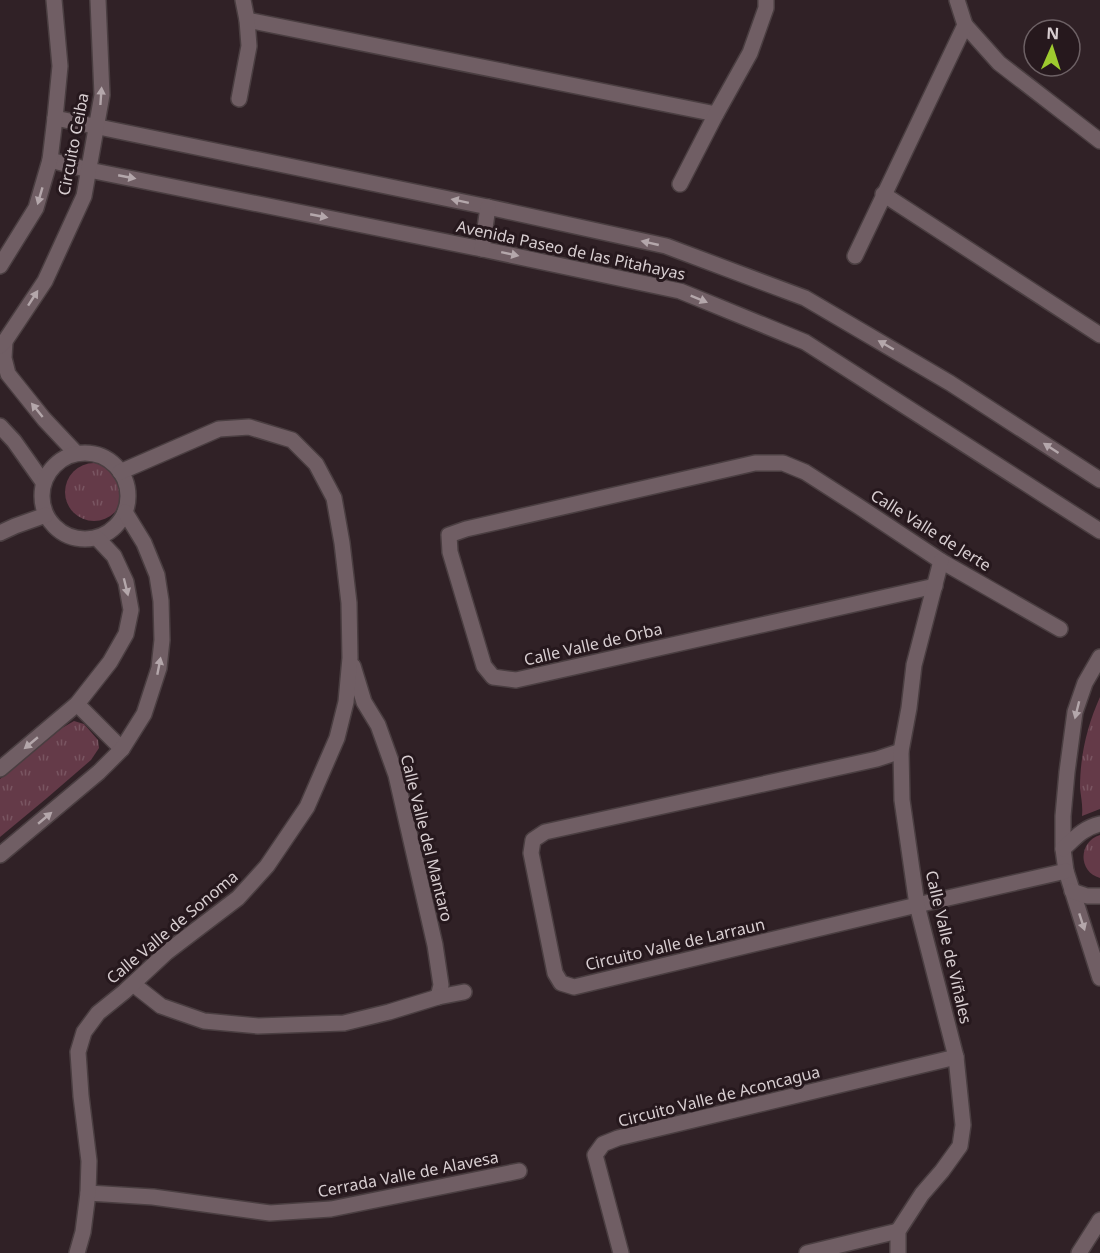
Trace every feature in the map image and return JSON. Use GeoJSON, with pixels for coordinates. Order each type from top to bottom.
{"type":"FeatureCollection","features":[{"type":"Feature","properties":{"kind":"street","name":"Circuito Ceiba"},"geometry":{"type":"LineString","coordinates":[[0,266],[36,208],[50,160],[60,66],[54,0]]}},
{"type":"Feature","properties":{"kind":"street","name":"Circuito Ceiba"},"geometry":{"type":"LineString","coordinates":[[3,343],[45,281],[84,196],[102,95],[98,0]]}},
{"type":"Feature","properties":{"kind":"street"},"geometry":{"type":"LineString","coordinates":[[239,99],[249,46],[243,0]]}},
{"type":"Feature","properties":{"kind":"street"},"geometry":{"type":"LineString","coordinates":[[680,184],[750,53],[766,8],[766,0]]}},
{"type":"Feature","properties":{"kind":"street"},"geometry":{"type":"LineString","coordinates":[[957,0],[966,26],[999,63],[1100,141]]}},
{"type":"Feature","properties":{"kind":"street"},"geometry":{"type":"LineString","coordinates":[[247,20],[716,114]]}},
{"type":"Feature","properties":{"kind":"street"},"geometry":{"type":"LineString","coordinates":[[855,256],[966,26]]}},
{"type":"Feature","properties":{"kind":"street","name":"Avenida Paseo de las Pitahayas"},"geometry":{"type":"LineString","coordinates":[[55,118],[666,246],[805,298],[950,383],[1100,480]]}},
{"type":"Feature","properties":{"kind":"street","name":"Avenida Paseo de las Pitahayas"},"geometry":{"type":"LineString","coordinates":[[50,160],[89,170],[680,291],[805,342],[1100,531]]}},
{"type":"Feature","properties":{"kind":"street"},"geometry":{"type":"LineString","coordinates":[[883,194],[1100,335]]}},
{"type":"Feature","properties":{"kind":"street"},"geometry":{"type":"LineString","coordinates":[[482,249],[488,207]]}},
{"type":"Feature","properties":{"kind":"street"},"geometry":{"type":"LineString","coordinates":[[3,343],[8,374],[44,419],[76,453]]}},
{"type":"Feature","properties":{"kind":"street"},"geometry":{"type":"LineString","coordinates":[[0,426],[14,441],[43,482]]}},
{"type":"Feature","properties":{"kind":"street","name":"Calle Valle de Sonoma"},"geometry":{"type":"LineString","coordinates":[[77,1253],[83,1232],[88,1193],[89,1161],[78,1052],[84,1032],[98,1013],[167,952],[238,898],[267,866],[307,807],[337,738],[346,702],[350,657],[349,603],[334,498],[316,464],[292,440],[249,427],[219,429],[120,472]]}},
{"type":"Feature","properties":{"kind":"street"},"geometry":{"type":"LineString","coordinates":[[76,453],[88,453],[112,462],[120,472],[127,486],[128,498],[125,512],[115,526],[97,538],[71,537],[56,528],[46,515],[41,498],[43,482],[51,469],[62,459],[76,453]]}},
{"type":"Feature","properties":{"kind":"street","name":"Calle Valle de Orba"},"geometry":{"type":"LineString","coordinates":[[783,463],[755,463],[466,530],[449,536],[450,552],[484,666],[493,677],[516,680],[935,586]]}},
{"type":"Feature","properties":{"kind":"street","name":"Calle Valle de Jerte"},"geometry":{"type":"LineString","coordinates":[[783,463],[805,472],[941,561],[1060,629]]}},
{"type":"Feature","properties":{"kind":"street"},"geometry":{"type":"LineString","coordinates":[[0,855],[99,772],[122,749],[144,714],[159,668],[162,640],[161,601],[157,575],[144,543],[125,512]]}},
{"type":"Feature","properties":{"kind":"street"},"geometry":{"type":"LineString","coordinates":[[0,533],[46,515]]}},
{"type":"Feature","properties":{"kind":"street"},"geometry":{"type":"LineString","coordinates":[[0,769],[77,704],[110,662],[126,634],[131,610],[126,582],[114,556],[97,538]]}},
{"type":"Feature","properties":{"kind":"street","name":"Calle Valle de Viñales"},"geometry":{"type":"LineString","coordinates":[[898,1231],[922,1194],[960,1146],[963,1125],[957,1057],[917,905],[902,800],[901,751],[914,665],[941,561]]}},
{"type":"Feature","properties":{"kind":"street","name":"Calle Valle del Mantaro"},"geometry":{"type":"LineString","coordinates":[[350,657],[364,702],[378,725],[396,775],[435,945],[441,985],[438,998]]}},
{"type":"Feature","properties":{"kind":"street"},"geometry":{"type":"LineString","coordinates":[[1100,657],[1085,683],[1075,712],[1063,816],[1066,871],[1100,978]]}},
{"type":"Feature","properties":{"kind":"street"},"geometry":{"type":"LineString","coordinates":[[77,704],[122,749]]}},
{"type":"Feature","properties":{"kind":"street","name":"Circuito Valle de Larraun"},"geometry":{"type":"LineString","coordinates":[[901,751],[877,759],[545,832],[532,840],[531,853],[555,973],[561,983],[574,987],[1066,871]]}},
{"type":"Feature","properties":{"kind":"street"},"geometry":{"type":"LineString","coordinates":[[1063,849],[1090,826],[1100,824]]}},
{"type":"Feature","properties":{"kind":"street"},"geometry":{"type":"LineString","coordinates":[[1072,891],[1087,896],[1100,896]]}},
{"type":"Feature","properties":{"kind":"street"},"geometry":{"type":"LineString","coordinates":[[133,984],[161,1006],[204,1021],[258,1026],[345,1023],[464,992]]}},
{"type":"Feature","properties":{"kind":"street","name":"Circuito Valle de Aconcagua"},"geometry":{"type":"LineString","coordinates":[[621,1253],[595,1155],[603,1144],[618,1138],[957,1057]]}},
{"type":"Feature","properties":{"kind":"street","name":"Cerrada Valle de Alavesa"},"geometry":{"type":"LineString","coordinates":[[88,1193],[153,1197],[270,1213],[331,1209],[519,1171]]}},
{"type":"Feature","properties":{"kind":"street"},"geometry":{"type":"LineString","coordinates":[[1079,1253],[1100,1221]]}},
{"type":"Feature","properties":{"kind":"street"},"geometry":{"type":"LineString","coordinates":[[807,1253],[898,1231],[898,1253]]}},
{"type":"Feature","properties":{"kind":"green space"},"geometry":{"type":"Polygon","coordinates":[[[94,463],[105,465],[118,476],[123,492],[121,503],[110,516],[94,521],[83,519],[70,508],[65,492],[67,481],[78,468],[94,463]]]}},
{"type":"Feature","properties":{"kind":"green space"},"geometry":{"type":"Polygon","coordinates":[[[1100,697],[1100,809],[1082,816],[1080,776],[1083,753],[1091,719],[1100,697]]]}},
{"type":"Feature","properties":{"kind":"green space"},"geometry":{"type":"Polygon","coordinates":[[[74,721],[84,724],[98,740],[99,748],[91,760],[0,837],[0,779],[62,728],[74,721]]]}},
{"type":"Feature","properties":{"kind":"green space"},"geometry":{"type":"Polygon","coordinates":[[[1100,835],[1100,878],[1088,870],[1084,857],[1088,844],[1100,835]]]}}]}
